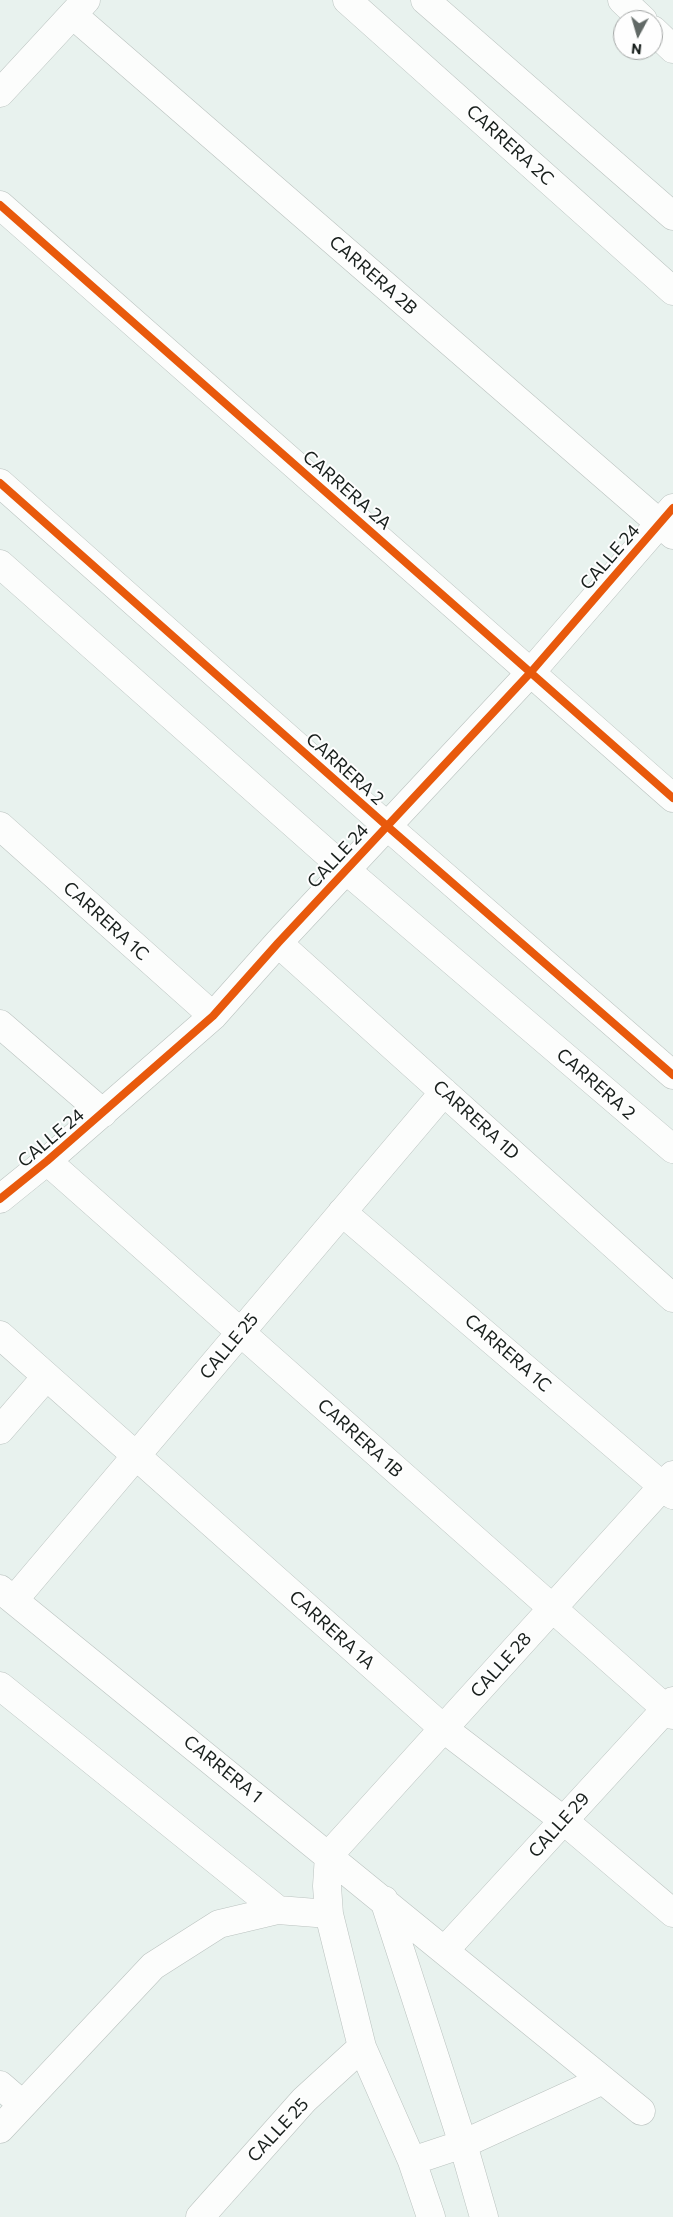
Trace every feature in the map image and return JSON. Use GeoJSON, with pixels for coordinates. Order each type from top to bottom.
{"type":"FeatureCollection","features":[{"type":"Feature","properties":{"kind":"street","name":"CARRERA 2C"},"geometry":{"type":"LineString","coordinates":[[347,0],[673,291]]}},
{"type":"Feature","properties":{"kind":"street"},"geometry":{"type":"LineString","coordinates":[[425,0],[673,216]]}},
{"type":"Feature","properties":{"kind":"street"},"geometry":{"type":"LineString","coordinates":[[622,0],[632,10]]}},
{"type":"Feature","properties":{"kind":"street"},"geometry":{"type":"LineString","coordinates":[[0,93],[80,8]]}},
{"type":"Feature","properties":{"kind":"street","name":"CARRERA 2B"},"geometry":{"type":"LineString","coordinates":[[80,8],[668,522]]}},
{"type":"Feature","properties":{"kind":"street"},"geometry":{"type":"LineString","coordinates":[[663,40],[673,49]]}},
{"type":"Feature","properties":{"kind":"street","name":"CARRERA 2A"},"geometry":{"type":"LineString","coordinates":[[0,205],[673,798]]}},
{"type":"Feature","properties":{"kind":"street","name":"CARRERA 2"},"geometry":{"type":"LineString","coordinates":[[0,482],[387,826],[673,1075]]}},
{"type":"Feature","properties":{"kind":"street","name":"CALLE 24"},"geometry":{"type":"LineString","coordinates":[[0,1199],[103,1113],[213,1016],[278,943],[668,522]]}},
{"type":"Feature","properties":{"kind":"street","name":"CARRERA 2"},"geometry":{"type":"LineString","coordinates":[[0,564],[346,870],[673,1149]]}},
{"type":"Feature","properties":{"kind":"street","name":"CARRERA 1C"},"geometry":{"type":"LineString","coordinates":[[0,826],[213,1016]]}},
{"type":"Feature","properties":{"kind":"street","name":"CARRERA 1D"},"geometry":{"type":"LineString","coordinates":[[278,943],[673,1298]]}},
{"type":"Feature","properties":{"kind":"street"},"geometry":{"type":"LineString","coordinates":[[0,1024],[103,1113]]}},
{"type":"Feature","properties":{"kind":"street","name":"CALLE 25"},"geometry":{"type":"LineString","coordinates":[[7,1595],[136,1456],[444,1092]]}},
{"type":"Feature","properties":{"kind":"street","name":"CARRERA 1B"},"geometry":{"type":"LineString","coordinates":[[47,1161],[552,1609],[671,1709]]}},
{"type":"Feature","properties":{"kind":"street","name":"CARRERA 1C"},"geometry":{"type":"LineString","coordinates":[[342,1212],[670,1485]]}},
{"type":"Feature","properties":{"kind":"street","name":"CARRERA 1A"},"geometry":{"type":"LineString","coordinates":[[0,1336],[444,1729],[563,1820],[673,1913]]}},
{"type":"Feature","properties":{"kind":"street"},"geometry":{"type":"LineString","coordinates":[[0,1430],[46,1377]]}},
{"type":"Feature","properties":{"kind":"street","name":"CALLE 28"},"geometry":{"type":"LineString","coordinates":[[329,1855],[552,1609],[670,1485]]}},
{"type":"Feature","properties":{"kind":"street","name":"CARRERA 1"},"geometry":{"type":"LineString","coordinates":[[7,1595],[329,1855],[641,2111]]}},
{"type":"Feature","properties":{"kind":"street"},"geometry":{"type":"LineString","coordinates":[[0,1686],[278,1910]]}},
{"type":"Feature","properties":{"kind":"street","name":"CALLE 29"},"geometry":{"type":"LineString","coordinates":[[445,1950],[563,1820],[671,1709]]}},
{"type":"Feature","properties":{"kind":"street"},"geometry":{"type":"LineString","coordinates":[[329,1855],[328,1914],[362,2047],[412,2161],[431,2217]]}},
{"type":"Feature","properties":{"kind":"street"},"geometry":{"type":"LineString","coordinates":[[384,1900],[463,2144],[484,2217]]}},
{"type":"Feature","properties":{"kind":"street"},"geometry":{"type":"LineString","coordinates":[[0,2129],[153,1966],[219,1924],[278,1910],[328,1914]]}},
{"type":"Feature","properties":{"kind":"street","name":"CALLE 25"},"geometry":{"type":"LineString","coordinates":[[200,2217],[304,2100],[362,2047]]}},
{"type":"Feature","properties":{"kind":"street"},"geometry":{"type":"LineString","coordinates":[[412,2161],[463,2144],[603,2080]]}},
{"type":"Feature","properties":{"kind":"street"},"geometry":{"type":"LineString","coordinates":[[0,2085],[22,2104]]}},
{"type":"Feature","properties":{"kind":"cycle path"},"geometry":{"type":"LineString","coordinates":[[0,205],[673,798]]}},
{"type":"Feature","properties":{"kind":"cycle path"},"geometry":{"type":"LineString","coordinates":[[0,483],[387,826],[673,1075]]}},
{"type":"Feature","properties":{"kind":"cycle path"},"geometry":{"type":"LineString","coordinates":[[0,1199],[47,1161],[213,1016],[278,943],[531,672],[673,508]]}}]}
